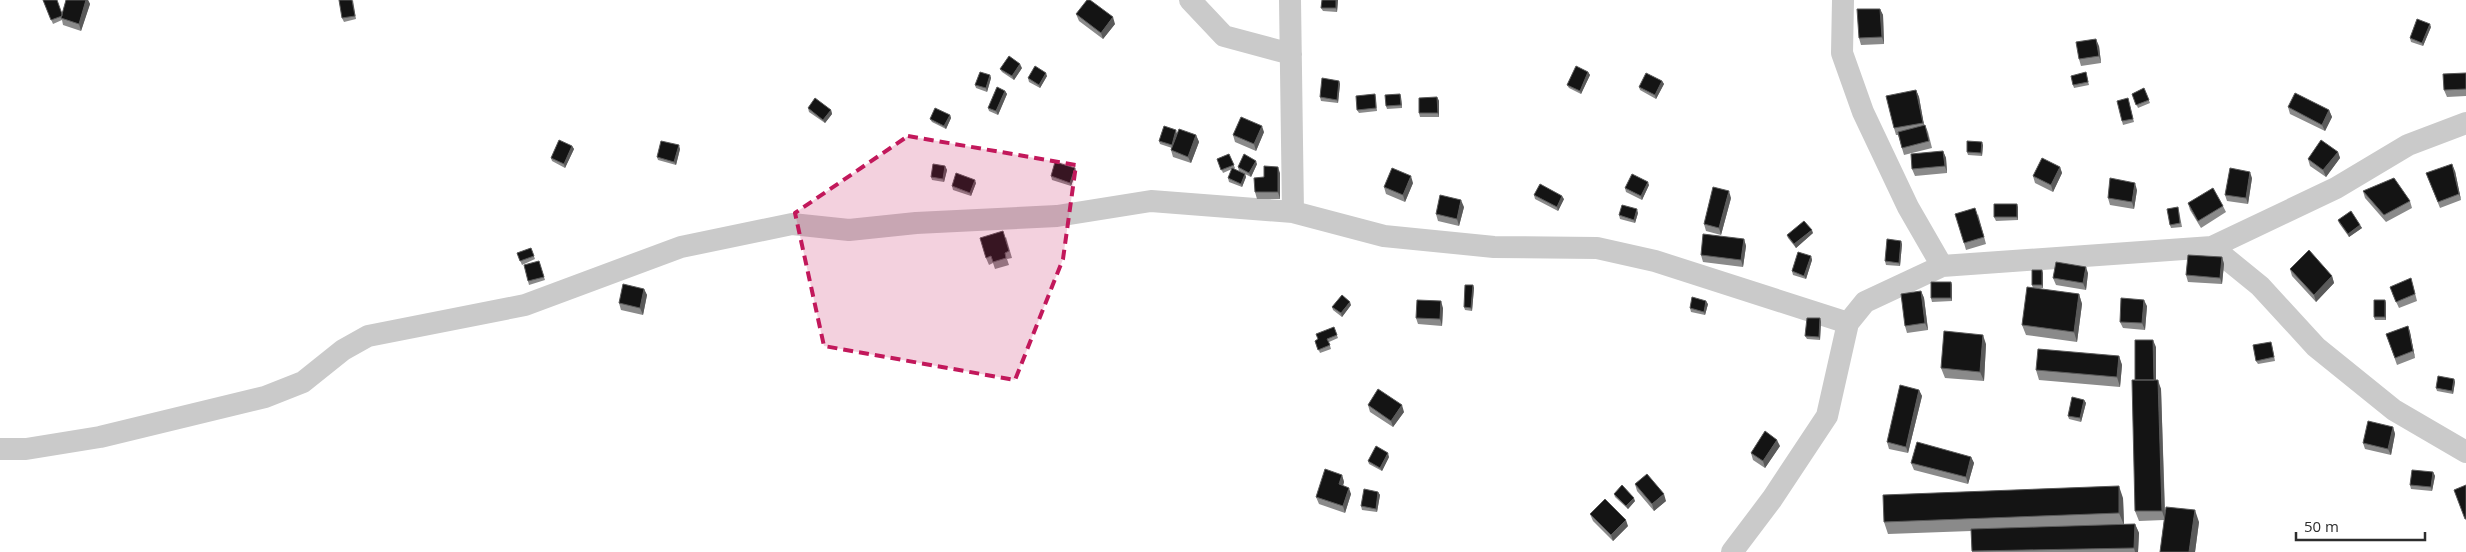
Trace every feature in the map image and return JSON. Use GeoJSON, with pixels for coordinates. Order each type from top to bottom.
{"type":"FeatureCollection","features":[{"type":"Feature","properties":{"kind":"street"},"geometry":{"type":"LineString","coordinates":[[1190,0],[1224,36],[1291,54]]}},
{"type":"Feature","properties":{"kind":"street"},"geometry":{"type":"LineString","coordinates":[[1290,0],[1293,212]]}},
{"type":"Feature","properties":{"kind":"street"},"geometry":{"type":"LineString","coordinates":[[1843,0],[1842,52],[1863,112],[1908,207],[1942,266]]}},
{"type":"Feature","properties":{"kind":"street"},"geometry":{"type":"LineString","coordinates":[[1732,552],[1772,499],[1827,416],[1848,324],[1865,302],[1942,266],[2212,247],[2336,188],[2408,145],[2466,122]]}},
{"type":"Feature","properties":{"kind":"street"},"geometry":{"type":"LineString","coordinates":[[0,449],[26,449],[100,437],[265,397],[303,382],[343,350],[368,336],[525,305],[681,247],[792,224],[849,230],[916,223],[1057,216],[1151,200],[1293,212],[1384,236],[1494,247],[1597,248],[1654,261],[1848,324]]}},
{"type":"Feature","properties":{"kind":"street"},"geometry":{"type":"LineString","coordinates":[[2212,247],[2260,286],[2316,347],[2394,410],[2466,452]]}},
{"type":"Feature","properties":{"kind":"highlighted area"},"geometry":{"type":"Polygon","coordinates":[[[908,136],[1076,165],[1063,259],[1015,380],[824,346],[795,213],[908,136]]]}},
{"type":"Feature","properties":{"kind":"building"},"geometry":{"type":"Polygon","coordinates":[[[43,0],[57,0],[62,16],[51,20],[43,0]]]}},
{"type":"Feature","properties":{"kind":"building"},"geometry":{"type":"Polygon","coordinates":[[[66,0],[86,0],[79,24],[61,18],[66,0]]]}},
{"type":"Feature","properties":{"kind":"building"},"geometry":{"type":"Polygon","coordinates":[[[339,0],[352,0],[355,16],[342,18],[339,0]]]}},
{"type":"Feature","properties":{"kind":"building"},"geometry":{"type":"Polygon","coordinates":[[[1087,0],[1090,0],[1113,17],[1101,33],[1076,14],[1087,0]]]}},
{"type":"Feature","properties":{"kind":"building"},"geometry":{"type":"Polygon","coordinates":[[[1322,0],[1336,0],[1336,8],[1321,8],[1322,0]]]}},
{"type":"Feature","properties":{"kind":"building"},"geometry":{"type":"Polygon","coordinates":[[[1857,9],[1880,9],[1882,37],[1859,38],[1857,9]]]}},
{"type":"Feature","properties":{"kind":"building"},"geometry":{"type":"Polygon","coordinates":[[[2417,19],[2430,24],[2422,43],[2410,38],[2417,19]]]}},
{"type":"Feature","properties":{"kind":"building"},"geometry":{"type":"Polygon","coordinates":[[[2096,39],[2099,56],[2079,59],[2076,42],[2096,39]]]}},
{"type":"Feature","properties":{"kind":"building"},"geometry":{"type":"Polygon","coordinates":[[[1009,56],[1020,64],[1012,76],[1000,69],[1009,56]]]}},
{"type":"Feature","properties":{"kind":"building"},"geometry":{"type":"Polygon","coordinates":[[[1035,66],[1046,73],[1039,85],[1028,78],[1035,66]]]}},
{"type":"Feature","properties":{"kind":"building"},"geometry":{"type":"Polygon","coordinates":[[[1576,66],[1588,72],[1580,91],[1567,85],[1576,66]]]}},
{"type":"Feature","properties":{"kind":"building"},"geometry":{"type":"Polygon","coordinates":[[[980,72],[990,75],[986,88],[975,85],[980,72]]]}},
{"type":"Feature","properties":{"kind":"building"},"geometry":{"type":"Polygon","coordinates":[[[2086,72],[2088,82],[2073,85],[2071,76],[2086,72]]]}},
{"type":"Feature","properties":{"kind":"building"},"geometry":{"type":"Polygon","coordinates":[[[1646,73],[1662,81],[1655,95],[1639,87],[1646,73]]]}},
{"type":"Feature","properties":{"kind":"building"},"geometry":{"type":"Polygon","coordinates":[[[2466,73],[2466,89],[2444,90],[2443,74],[2466,73]]]}},
{"type":"Feature","properties":{"kind":"building"},"geometry":{"type":"Polygon","coordinates":[[[1322,78],[1339,81],[1337,100],[1320,97],[1322,78]]]}},
{"type":"Feature","properties":{"kind":"building"},"geometry":{"type":"Polygon","coordinates":[[[997,87],[1005,91],[996,111],[988,108],[997,87]]]}},
{"type":"Feature","properties":{"kind":"building"},"geometry":{"type":"Polygon","coordinates":[[[2144,88],[2149,100],[2136,105],[2132,94],[2144,88]]]}},
{"type":"Feature","properties":{"kind":"building"},"geometry":{"type":"Polygon","coordinates":[[[1916,90],[1923,123],[1894,128],[1886,96],[1916,90]]]}},
{"type":"Feature","properties":{"kind":"building"},"geometry":{"type":"Polygon","coordinates":[[[2295,93],[2329,110],[2322,125],[2288,107],[2295,93]]]}},
{"type":"Feature","properties":{"kind":"building"},"geometry":{"type":"Polygon","coordinates":[[[1375,94],[1376,108],[1357,110],[1356,96],[1375,94]]]}},
{"type":"Feature","properties":{"kind":"building"},"geometry":{"type":"Polygon","coordinates":[[[1400,94],[1401,105],[1386,106],[1385,95],[1400,94]]]}},
{"type":"Feature","properties":{"kind":"building"},"geometry":{"type":"Polygon","coordinates":[[[1437,97],[1438,113],[1419,113],[1419,98],[1437,97]]]}},
{"type":"Feature","properties":{"kind":"building"},"geometry":{"type":"Polygon","coordinates":[[[815,98],[831,110],[823,120],[808,108],[815,98]]]}},
{"type":"Feature","properties":{"kind":"building"},"geometry":{"type":"Polygon","coordinates":[[[2128,98],[2133,119],[2122,121],[2117,101],[2128,98]]]}},
{"type":"Feature","properties":{"kind":"building"},"geometry":{"type":"Polygon","coordinates":[[[935,108],[950,115],[944,126],[930,119],[935,108]]]}},
{"type":"Feature","properties":{"kind":"building"},"geometry":{"type":"Polygon","coordinates":[[[1241,117],[1262,126],[1254,144],[1233,135],[1241,117]]]}},
{"type":"Feature","properties":{"kind":"building"},"geometry":{"type":"Polygon","coordinates":[[[1925,125],[1929,141],[1902,148],[1898,132],[1925,125]]]}},
{"type":"Feature","properties":{"kind":"building"},"geometry":{"type":"Polygon","coordinates":[[[1164,126],[1176,130],[1172,145],[1159,141],[1164,126]]]}},
{"type":"Feature","properties":{"kind":"building"},"geometry":{"type":"Polygon","coordinates":[[[1179,129],[1196,135],[1188,157],[1171,150],[1179,129]]]}},
{"type":"Feature","properties":{"kind":"building"},"geometry":{"type":"Polygon","coordinates":[[[559,140],[572,146],[564,164],[551,158],[559,140]]]}},
{"type":"Feature","properties":{"kind":"building"},"geometry":{"type":"Polygon","coordinates":[[[2321,140],[2338,152],[2323,170],[2308,159],[2321,140]]]}},
{"type":"Feature","properties":{"kind":"building"},"geometry":{"type":"Polygon","coordinates":[[[661,141],[679,145],[674,162],[657,157],[661,141]]]}},
{"type":"Feature","properties":{"kind":"building"},"geometry":{"type":"Polygon","coordinates":[[[1967,141],[1982,142],[1981,153],[1967,152],[1967,141]]]}},
{"type":"Feature","properties":{"kind":"building"},"geometry":{"type":"Polygon","coordinates":[[[1943,151],[1945,166],[1912,169],[1911,154],[1943,151]]]}},
{"type":"Feature","properties":{"kind":"building"},"geometry":{"type":"Polygon","coordinates":[[[1229,154],[1234,165],[1221,170],[1217,159],[1229,154]]]}},
{"type":"Feature","properties":{"kind":"building"},"geometry":{"type":"Polygon","coordinates":[[[1244,154],[1256,161],[1249,173],[1238,167],[1244,154]]]}},
{"type":"Feature","properties":{"kind":"building"},"geometry":{"type":"Polygon","coordinates":[[[2042,158],[2060,167],[2051,185],[2033,176],[2042,158]]]}},
{"type":"Feature","properties":{"kind":"building"},"geometry":{"type":"Polygon","coordinates":[[[1055,162],[1075,168],[1070,183],[1051,176],[1055,162]]]}},
{"type":"Feature","properties":{"kind":"building"},"geometry":{"type":"Polygon","coordinates":[[[933,164],[945,166],[943,179],[931,177],[933,164]]]}},
{"type":"Feature","properties":{"kind":"building"},"geometry":{"type":"Polygon","coordinates":[[[2452,164],[2459,194],[2438,202],[2426,173],[2452,164]]]}},
{"type":"Feature","properties":{"kind":"building"},"geometry":{"type":"Polygon","coordinates":[[[1264,166],[1278,167],[1278,192],[1255,192],[1254,178],[1264,177],[1264,166]]]}},
{"type":"Feature","properties":{"kind":"building"},"geometry":{"type":"Polygon","coordinates":[[[1232,168],[1245,174],[1241,184],[1228,178],[1232,168]]]}},
{"type":"Feature","properties":{"kind":"building"},"geometry":{"type":"Polygon","coordinates":[[[1392,168],[1411,176],[1403,195],[1384,187],[1392,168]]]}},
{"type":"Feature","properties":{"kind":"building"},"geometry":{"type":"Polygon","coordinates":[[[2230,168],[2250,172],[2246,198],[2225,195],[2230,168]]]}},
{"type":"Feature","properties":{"kind":"building"},"geometry":{"type":"Polygon","coordinates":[[[956,173],[975,180],[970,193],[952,186],[956,173]]]}},
{"type":"Feature","properties":{"kind":"building"},"geometry":{"type":"Polygon","coordinates":[[[1632,174],[1648,182],[1641,196],[1625,188],[1632,174]]]}},
{"type":"Feature","properties":{"kind":"building"},"geometry":{"type":"Polygon","coordinates":[[[2110,178],[2135,183],[2132,202],[2108,198],[2110,178]]]}},
{"type":"Feature","properties":{"kind":"building"},"geometry":{"type":"Polygon","coordinates":[[[2394,178],[2410,201],[2384,215],[2363,191],[2394,178]]]}},
{"type":"Feature","properties":{"kind":"building"},"geometry":{"type":"Polygon","coordinates":[[[1540,184],[1562,196],[1557,207],[1534,195],[1540,184]]]}},
{"type":"Feature","properties":{"kind":"building"},"geometry":{"type":"Polygon","coordinates":[[[1713,187],[1729,191],[1719,228],[1704,224],[1713,187]]]}},
{"type":"Feature","properties":{"kind":"building"},"geometry":{"type":"Polygon","coordinates":[[[2213,188],[2223,206],[2198,221],[2188,203],[2213,188]]]}},
{"type":"Feature","properties":{"kind":"building"},"geometry":{"type":"Polygon","coordinates":[[[1440,195],[1461,200],[1457,219],[1436,214],[1440,195]]]}},
{"type":"Feature","properties":{"kind":"building"},"geometry":{"type":"Polygon","coordinates":[[[1994,204],[2017,204],[2017,217],[1994,217],[1994,204]]]}},
{"type":"Feature","properties":{"kind":"building"},"geometry":{"type":"Polygon","coordinates":[[[1622,205],[1637,209],[1634,220],[1619,215],[1622,205]]]}},
{"type":"Feature","properties":{"kind":"building"},"geometry":{"type":"Polygon","coordinates":[[[2178,207],[2180,223],[2170,225],[2167,209],[2178,207]]]}},
{"type":"Feature","properties":{"kind":"building"},"geometry":{"type":"Polygon","coordinates":[[[1975,208],[1984,237],[1964,243],[1955,214],[1975,208]]]}},
{"type":"Feature","properties":{"kind":"building"},"geometry":{"type":"Polygon","coordinates":[[[2351,211],[2360,225],[2348,234],[2338,220],[2351,211]]]}},
{"type":"Feature","properties":{"kind":"building"},"geometry":{"type":"Polygon","coordinates":[[[1804,221],[1812,230],[1794,244],[1787,235],[1804,221]]]}},
{"type":"Feature","properties":{"kind":"building"},"geometry":{"type":"Polygon","coordinates":[[[1003,231],[1009,251],[1005,253],[1006,258],[993,262],[991,256],[986,258],[980,238],[1003,231]]]}},
{"type":"Feature","properties":{"kind":"building"},"geometry":{"type":"Polygon","coordinates":[[[1703,234],[1744,239],[1741,260],[1701,255],[1703,234]]]}},
{"type":"Feature","properties":{"kind":"building"},"geometry":{"type":"Polygon","coordinates":[[[1887,239],[1901,241],[1899,263],[1885,261],[1887,239]]]}},
{"type":"Feature","properties":{"kind":"building"},"geometry":{"type":"Polygon","coordinates":[[[531,248],[534,256],[520,261],[517,253],[531,248]]]}},
{"type":"Feature","properties":{"kind":"building"},"geometry":{"type":"Polygon","coordinates":[[[2309,250],[2332,276],[2314,295],[2290,269],[2309,250]]]}},
{"type":"Feature","properties":{"kind":"building"},"geometry":{"type":"Polygon","coordinates":[[[1798,252],[1811,256],[1804,276],[1792,271],[1798,252]]]}},
{"type":"Feature","properties":{"kind":"building"},"geometry":{"type":"Polygon","coordinates":[[[2188,255],[2222,257],[2220,278],[2186,275],[2188,255]]]}},
{"type":"Feature","properties":{"kind":"building"},"geometry":{"type":"Polygon","coordinates":[[[539,261],[544,277],[528,281],[524,265],[539,261]]]}},
{"type":"Feature","properties":{"kind":"building"},"geometry":{"type":"Polygon","coordinates":[[[2056,262],[2086,267],[2083,283],[2053,278],[2056,262]]]}},
{"type":"Feature","properties":{"kind":"building"},"geometry":{"type":"Polygon","coordinates":[[[2032,270],[2042,270],[2042,285],[2032,285],[2032,270]]]}},
{"type":"Feature","properties":{"kind":"building"},"geometry":{"type":"Polygon","coordinates":[[[2411,278],[2415,294],[2396,302],[2390,287],[2411,278]]]}},
{"type":"Feature","properties":{"kind":"building"},"geometry":{"type":"Polygon","coordinates":[[[1931,282],[1951,282],[1951,298],[1931,298],[1931,282]]]}},
{"type":"Feature","properties":{"kind":"building"},"geometry":{"type":"Polygon","coordinates":[[[623,284],[644,289],[640,308],[619,303],[623,284]]]}},
{"type":"Feature","properties":{"kind":"building"},"geometry":{"type":"Polygon","coordinates":[[[1465,285],[1473,285],[1471,308],[1464,307],[1465,285]]]}},
{"type":"Feature","properties":{"kind":"building"},"geometry":{"type":"Polygon","coordinates":[[[2027,287],[2079,294],[2074,332],[2022,325],[2027,287]]]}},
{"type":"Feature","properties":{"kind":"building"},"geometry":{"type":"Polygon","coordinates":[[[1921,291],[1925,323],[1905,326],[1901,294],[1921,291]]]}},
{"type":"Feature","properties":{"kind":"building"},"geometry":{"type":"Polygon","coordinates":[[[1342,295],[1350,302],[1341,313],[1332,307],[1342,295]]]}},
{"type":"Feature","properties":{"kind":"building"},"geometry":{"type":"Polygon","coordinates":[[[1692,297],[1706,301],[1704,312],[1690,308],[1692,297]]]}},
{"type":"Feature","properties":{"kind":"building"},"geometry":{"type":"Polygon","coordinates":[[[2121,298],[2144,300],[2142,323],[2120,322],[2121,298]]]}},
{"type":"Feature","properties":{"kind":"building"},"geometry":{"type":"Polygon","coordinates":[[[1417,300],[1441,301],[1440,319],[1416,318],[1417,300]]]}},
{"type":"Feature","properties":{"kind":"building"},"geometry":{"type":"Polygon","coordinates":[[[2374,300],[2385,300],[2385,317],[2374,317],[2374,300]]]}},
{"type":"Feature","properties":{"kind":"building"},"geometry":{"type":"Polygon","coordinates":[[[1807,318],[1820,318],[1819,337],[1805,336],[1807,318]]]}},
{"type":"Feature","properties":{"kind":"building"},"geometry":{"type":"Polygon","coordinates":[[[2408,326],[2413,351],[2395,358],[2386,334],[2408,326]]]}},
{"type":"Feature","properties":{"kind":"building"},"geometry":{"type":"Polygon","coordinates":[[[1334,327],[1337,335],[1327,339],[1330,345],[1318,350],[1315,341],[1318,339],[1316,334],[1334,327]]]}},
{"type":"Feature","properties":{"kind":"building"},"geometry":{"type":"Polygon","coordinates":[[[1944,331],[1983,335],[1980,372],[1941,368],[1944,331]]]}},
{"type":"Feature","properties":{"kind":"building"},"geometry":{"type":"Polygon","coordinates":[[[2135,340],[2153,340],[2154,380],[2135,380],[2135,340]]]}},
{"type":"Feature","properties":{"kind":"building"},"geometry":{"type":"Polygon","coordinates":[[[2271,342],[2274,357],[2256,361],[2253,345],[2271,342]]]}},
{"type":"Feature","properties":{"kind":"building"},"geometry":{"type":"Polygon","coordinates":[[[2038,349],[2119,356],[2117,377],[2036,370],[2038,349]]]}},
{"type":"Feature","properties":{"kind":"building"},"geometry":{"type":"Polygon","coordinates":[[[2438,376],[2454,379],[2452,391],[2436,388],[2438,376]]]}},
{"type":"Feature","properties":{"kind":"building"},"geometry":{"type":"Polygon","coordinates":[[[2132,380],[2158,380],[2162,511],[2135,511],[2132,380]]]}},
{"type":"Feature","properties":{"kind":"building"},"geometry":{"type":"Polygon","coordinates":[[[1900,385],[1919,390],[1906,447],[1887,442],[1900,385]]]}},
{"type":"Feature","properties":{"kind":"building"},"geometry":{"type":"Polygon","coordinates":[[[1378,389],[1402,405],[1391,421],[1368,405],[1378,389]]]}},
{"type":"Feature","properties":{"kind":"building"},"geometry":{"type":"Polygon","coordinates":[[[2072,397],[2084,400],[2080,418],[2068,416],[2072,397]]]}},
{"type":"Feature","properties":{"kind":"building"},"geometry":{"type":"Polygon","coordinates":[[[2368,421],[2393,427],[2388,449],[2363,443],[2368,421]]]}},
{"type":"Feature","properties":{"kind":"building"},"geometry":{"type":"Polygon","coordinates":[[[1765,431],[1777,440],[1763,461],[1751,453],[1765,431]]]}},
{"type":"Feature","properties":{"kind":"building"},"geometry":{"type":"Polygon","coordinates":[[[1917,442],[1971,457],[1966,477],[1911,463],[1917,442]]]}},
{"type":"Feature","properties":{"kind":"building"},"geometry":{"type":"Polygon","coordinates":[[[1376,446],[1388,453],[1380,468],[1368,461],[1376,446]]]}},
{"type":"Feature","properties":{"kind":"building"},"geometry":{"type":"Polygon","coordinates":[[[1325,469],[1342,475],[1339,484],[1349,488],[1343,506],[1316,497],[1325,469]]]}},
{"type":"Feature","properties":{"kind":"building"},"geometry":{"type":"Polygon","coordinates":[[[2412,470],[2433,472],[2431,487],[2410,485],[2412,470]]]}},
{"type":"Feature","properties":{"kind":"building"},"geometry":{"type":"Polygon","coordinates":[[[1647,474],[1664,494],[1652,504],[1635,484],[1647,474]]]}},
{"type":"Feature","properties":{"kind":"building"},"geometry":{"type":"Polygon","coordinates":[[[1622,485],[1634,498],[1626,506],[1614,494],[1622,485]]]}},
{"type":"Feature","properties":{"kind":"building"},"geometry":{"type":"Polygon","coordinates":[[[2466,485],[2466,519],[2465,519],[2454,490],[2466,485]]]}},
{"type":"Feature","properties":{"kind":"building"},"geometry":{"type":"Polygon","coordinates":[[[2119,486],[2119,513],[1884,522],[1883,495],[2119,486]]]}},
{"type":"Feature","properties":{"kind":"building"},"geometry":{"type":"Polygon","coordinates":[[[1364,489],[1378,492],[1376,509],[1361,506],[1364,489]]]}},
{"type":"Feature","properties":{"kind":"building"},"geometry":{"type":"Polygon","coordinates":[[[1605,499],[1626,520],[1611,535],[1590,514],[1605,499]]]}},
{"type":"Feature","properties":{"kind":"building"},"geometry":{"type":"Polygon","coordinates":[[[2166,507],[2195,510],[2189,552],[2160,552],[2166,507]]]}},
{"type":"Feature","properties":{"kind":"building"},"geometry":{"type":"Polygon","coordinates":[[[2135,524],[2134,548],[1972,551],[1971,529],[2135,524]]]}}]}
